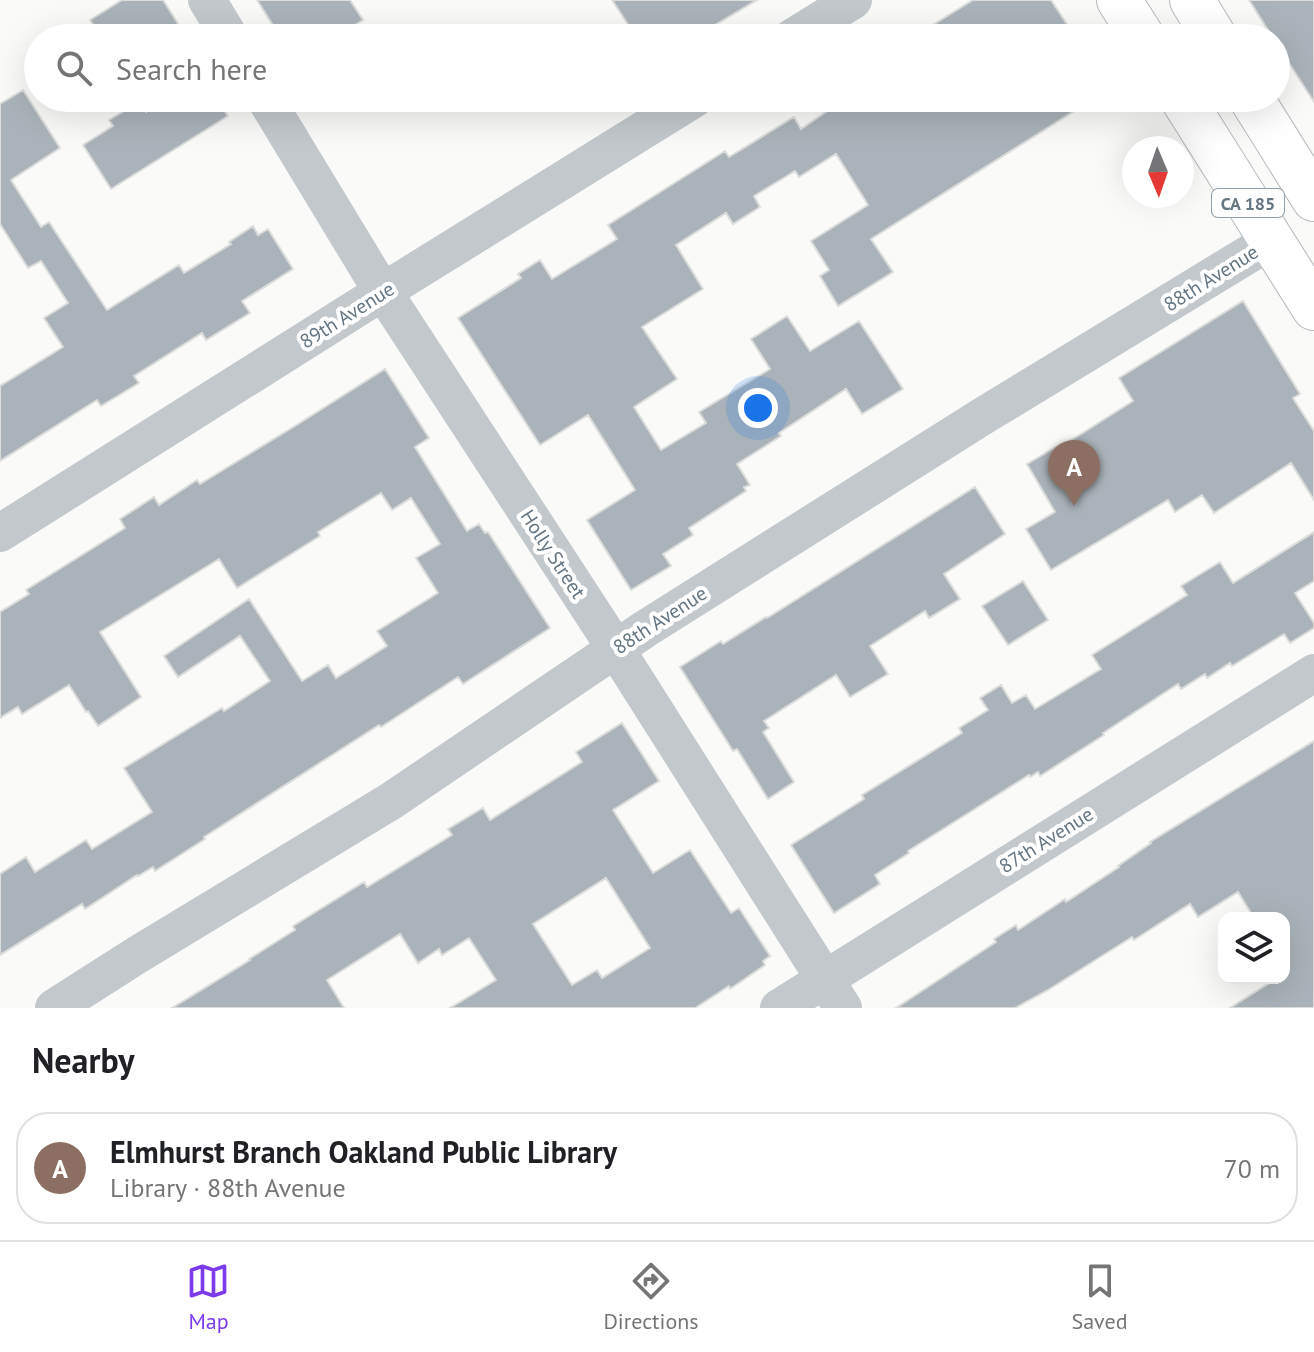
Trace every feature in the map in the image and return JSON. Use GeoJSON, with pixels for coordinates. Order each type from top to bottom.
{"type":"FeatureCollection","features":[{"type":"Feature","properties":{"kind":"main road"},"geometry":{"type":"LineString","coordinates":[[1119,0],[1134,24]]}},
{"type":"Feature","properties":{"kind":"main road"},"geometry":{"type":"LineString","coordinates":[[1192,0],[1207,24]]}},
{"type":"Feature","properties":{"kind":"main road","name":"CA 185"},"geometry":{"type":"LineString","coordinates":[[1191,112],[1314,308]]}},
{"type":"Feature","properties":{"kind":"main road","name":"CA 185"},"geometry":{"type":"LineString","coordinates":[[1260,112],[1314,199]]}},
{"type":"Feature","properties":{"kind":"street"},"geometry":{"type":"LineString","coordinates":[[207,0],[222,24]]}},
{"type":"Feature","properties":{"kind":"street"},"geometry":{"type":"LineString","coordinates":[[814,24],[853,0]]}},
{"type":"Feature","properties":{"kind":"street","name":"Holly Street"},"geometry":{"type":"LineString","coordinates":[[273,112],[384,291],[834,993]]}},
{"type":"Feature","properties":{"kind":"street","name":"89th Avenue"},"geometry":{"type":"LineString","coordinates":[[0,533],[672,112]]}},
{"type":"Feature","properties":{"kind":"street","name":"88th Avenue"},"geometry":{"type":"LineString","coordinates":[[54,1008],[391,801],[615,648],[983,416],[1272,240]]}},
{"type":"Feature","properties":{"kind":"street","name":"87th Avenue"},"geometry":{"type":"LineString","coordinates":[[779,1008],[834,993],[1314,673]]}},
{"type":"Feature","properties":{"kind":"building"},"geometry":{"type":"Polygon","coordinates":[[[122,0],[163,0],[178,24],[93,24],[90,20],[122,0]]]}},
{"type":"Feature","properties":{"kind":"building"},"geometry":{"type":"Polygon","coordinates":[[[257,0],[350,0],[363,20],[357,24],[272,24],[257,0]]]}},
{"type":"Feature","properties":{"kind":"building"},"geometry":{"type":"Polygon","coordinates":[[[612,0],[757,0],[717,24],[628,24],[612,0]]]}},
{"type":"Feature","properties":{"kind":"building"},"geometry":{"type":"Polygon","coordinates":[[[973,0],[1051,0],[1067,24],[934,24],[973,0]]]}},
{"type":"Feature","properties":{"kind":"building"},"geometry":{"type":"Polygon","coordinates":[[[1249,0],[1314,0],[1314,102],[1290,65],[1290,24],[1264,24],[1249,0]]]}},
{"type":"Feature","properties":{"kind":"building"},"geometry":{"type":"Polygon","coordinates":[[[23,90],[24,112],[37,112],[60,148],[11,180],[41,227],[49,222],[107,310],[179,265],[184,273],[231,244],[229,242],[253,226],[258,235],[268,229],[293,269],[242,301],[250,313],[206,340],[202,333],[134,376],[139,383],[101,406],[97,400],[0,461],[0,386],[63,347],[44,318],[68,303],[41,261],[28,268],[0,224],[0,104],[23,90]]]}},
{"type":"Feature","properties":{"kind":"building"},"geometry":{"type":"Polygon","coordinates":[[[122,112],[225,112],[228,116],[111,189],[83,145],[113,126],[109,120],[122,112]]]}},
{"type":"Feature","properties":{"kind":"building"},"geometry":{"type":"Polygon","coordinates":[[[826,112],[1073,112],[871,239],[893,272],[838,306],[820,276],[829,270],[811,241],[868,205],[836,154],[799,177],[795,171],[754,196],[760,207],[733,224],[726,213],[676,245],[703,289],[642,327],[677,379],[634,407],[661,450],[706,423],[699,412],[770,369],[751,339],[787,316],[810,351],[859,321],[903,389],[862,414],[846,389],[737,464],[750,485],[744,487],[746,491],[689,528],[693,535],[663,554],[671,566],[631,590],[587,520],[635,490],[588,415],[540,445],[458,318],[521,278],[518,274],[540,260],[552,279],[617,239],[608,225],[725,151],[729,157],[794,117],[801,129],[826,112]]]}},
{"type":"Feature","properties":{"kind":"building"},"geometry":{"type":"Polygon","coordinates":[[[1243,301],[1300,394],[1293,398],[1314,431],[1314,500],[1291,463],[1214,513],[1202,495],[1175,512],[1168,500],[1051,570],[1026,529],[1055,512],[1027,464],[1062,446],[1133,401],[1119,378],[1243,301]]]}},
{"type":"Feature","properties":{"kind":"building"},"geometry":{"type":"Polygon","coordinates":[[[385,369],[429,438],[415,447],[467,531],[479,524],[485,533],[488,532],[550,628],[463,684],[458,677],[381,727],[379,725],[155,871],[153,867],[137,875],[85,909],[82,904],[0,955],[0,874],[26,857],[35,872],[86,840],[92,849],[152,812],[124,768],[270,681],[240,636],[178,677],[164,656],[249,599],[302,681],[328,665],[336,678],[387,646],[377,631],[438,593],[416,558],[440,544],[411,498],[392,510],[381,493],[237,588],[219,559],[100,632],[141,697],[98,726],[69,685],[22,714],[18,707],[0,718],[0,612],[29,594],[26,590],[125,528],[120,519],[154,497],[159,505],[197,480],[200,484],[385,369]]]}},
{"type":"Feature","properties":{"kind":"building"},"geometry":{"type":"Polygon","coordinates":[[[975,487],[1005,534],[944,574],[960,599],[929,618],[925,611],[870,646],[888,674],[850,697],[836,675],[764,721],[769,728],[763,732],[794,782],[768,799],[737,749],[733,751],[680,667],[721,641],[723,644],[767,618],[975,487]]]}},
{"type":"Feature","properties":{"kind":"building"},"geometry":{"type":"Polygon","coordinates":[[[1314,532],[1314,581],[1295,593],[1314,628],[1290,643],[1284,634],[1207,678],[1205,674],[1181,689],[1178,684],[1040,776],[1038,772],[1029,775],[908,851],[875,875],[880,884],[834,913],[791,845],[864,799],[862,795],[962,733],[959,728],[988,710],[980,698],[1001,685],[1012,703],[1026,695],[1035,709],[1101,669],[1092,655],[1187,595],[1181,586],[1220,562],[1233,583],[1314,532]]]}},
{"type":"Feature","properties":{"kind":"building"},"geometry":{"type":"Polygon","coordinates":[[[1023,581],[1048,620],[1008,645],[982,606],[1023,581]]]}},
{"type":"Feature","properties":{"kind":"building"},"geometry":{"type":"Polygon","coordinates":[[[622,723],[659,781],[613,810],[653,873],[690,850],[731,913],[739,908],[770,956],[763,961],[765,965],[695,1008],[450,1008],[496,980],[469,938],[442,955],[439,949],[418,963],[400,934],[327,980],[344,1008],[172,1008],[250,960],[295,930],[293,926],[364,882],[367,887],[452,835],[448,829],[483,808],[490,820],[582,762],[576,752],[622,723]],[[606,878],[533,924],[572,985],[597,970],[602,978],[650,948],[606,878]]]}},
{"type":"Feature","properties":{"kind":"building"},"geometry":{"type":"Polygon","coordinates":[[[1314,741],[1314,1008],[1230,1008],[1268,984],[1290,984],[1290,912],[1250,912],[1238,892],[1198,917],[1190,904],[1015,1008],[896,1008],[996,942],[994,939],[1016,925],[1018,930],[1065,899],[1066,902],[1150,842],[1314,741]]]}},
{"type":"Feature","properties":{"kind":"place","name":"Elmhurst Branch Oakland Public Library"},"geometry":{"type":"Point","coordinates":[1074,506]}}]}
